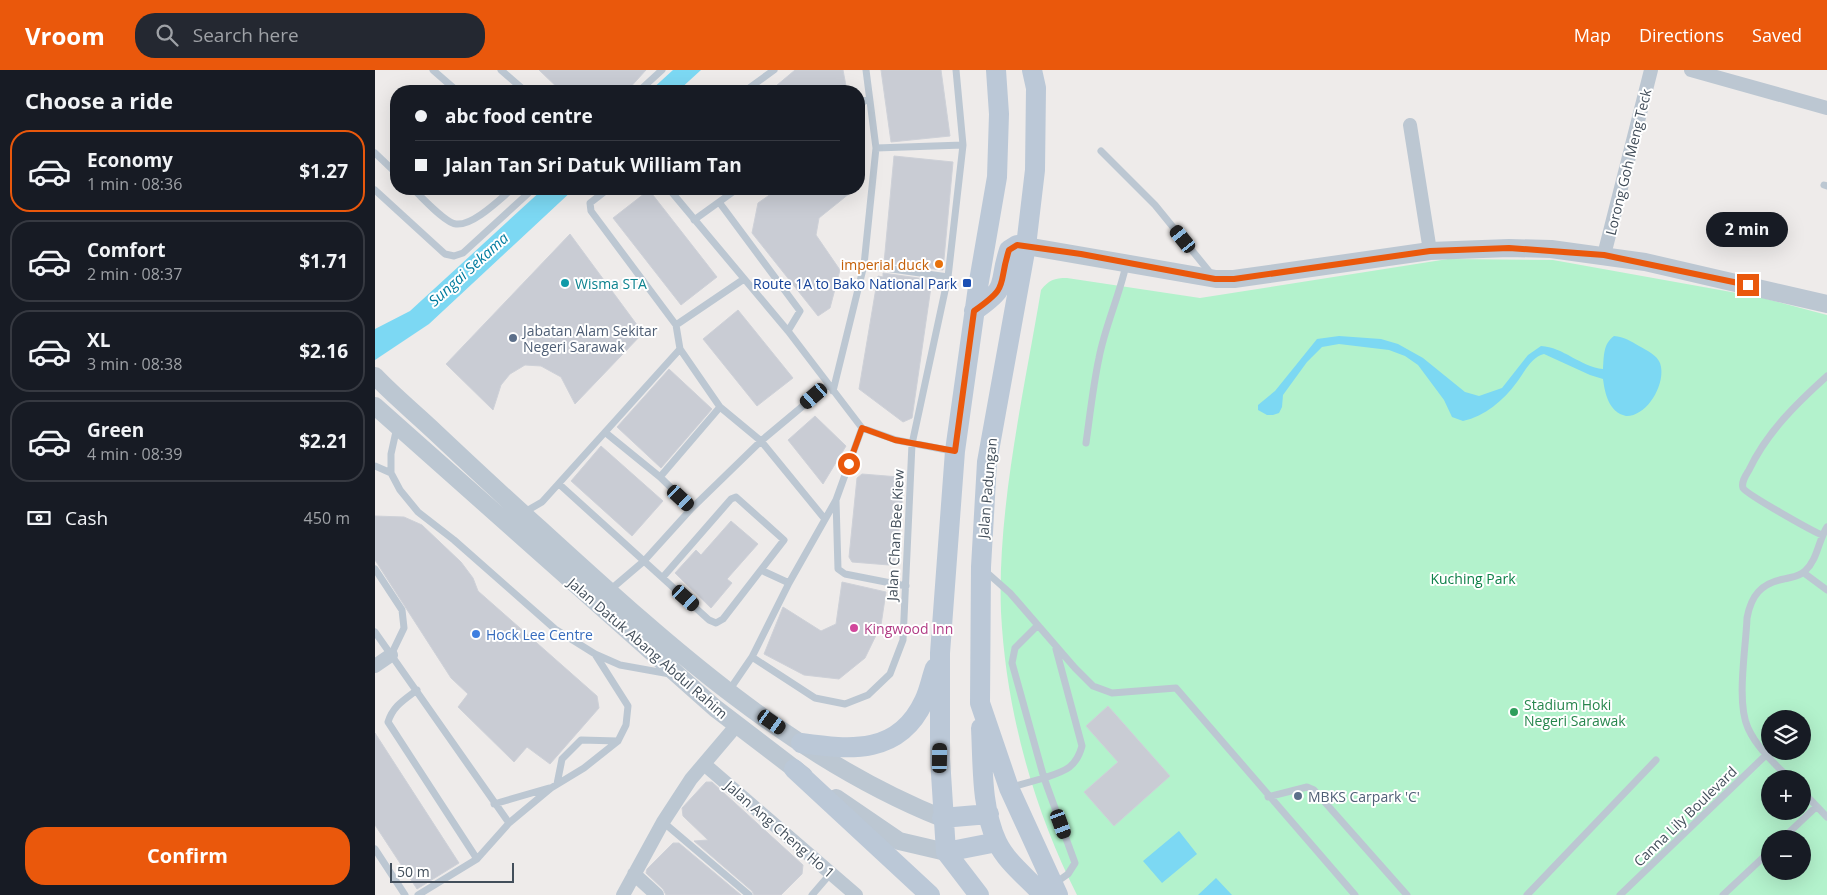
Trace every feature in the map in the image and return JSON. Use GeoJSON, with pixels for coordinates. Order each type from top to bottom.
{"type":"FeatureCollection","features":[{"type":"Feature","properties":{"kind":"main road","name":"Jalan Padungan"},"geometry":{"type":"LineString","coordinates":[[1032,70],[1036,88],[1035,170],[1026,246],[987,462],[981,567],[980,703],[1009,788],[1051,892]]}},
{"type":"Feature","properties":{"kind":"main road"},"geometry":{"type":"LineString","coordinates":[[979,895],[946,852],[942,818],[940,653],[955,451],[974,311],[997,177],[997,71]]}},
{"type":"Feature","properties":{"kind":"main road"},"geometry":{"type":"LineString","coordinates":[[974,311],[997,294],[1002,286],[1009,250],[1017,245],[1026,246]]}},
{"type":"Feature","properties":{"kind":"main road"},"geometry":{"type":"LineString","coordinates":[[801,743],[836,748],[868,747],[885,742],[903,731],[924,700],[940,653]]}},
{"type":"Feature","properties":{"kind":"main road"},"geometry":{"type":"LineString","coordinates":[[980,703],[985,801],[997,842],[1007,856],[1051,892]]}},
{"type":"Feature","properties":{"kind":"main road"},"geometry":{"type":"LineString","coordinates":[[794,769],[930,895]]}},
{"type":"Feature","properties":{"kind":"main road"},"geometry":{"type":"LineString","coordinates":[[942,818],[989,814]]}},
{"type":"Feature","properties":{"kind":"main road"},"geometry":{"type":"LineString","coordinates":[[946,852],[997,842]]}},
{"type":"Feature","properties":{"kind":"street","name":"Lorong Goh Meng Teck"},"geometry":{"type":"LineString","coordinates":[[1604,255],[1651,70]]}},
{"type":"Feature","properties":{"kind":"street"},"geometry":{"type":"LineString","coordinates":[[1691,70],[1827,108]]}},
{"type":"Feature","properties":{"kind":"street"},"geometry":{"type":"LineString","coordinates":[[1411,125],[1430,251]]}},
{"type":"Feature","properties":{"kind":"street"},"geometry":{"type":"LineString","coordinates":[[1026,246],[1215,279],[1258,276],[1335,263],[1430,251],[1509,248],[1604,255],[1827,304]]}},
{"type":"Feature","properties":{"kind":"street","name":"Jalan Datuk Abang Abdul Rahim"},"geometry":{"type":"LineString","coordinates":[[377,379],[609,591],[728,692],[801,743],[850,773],[917,808],[942,818]]}},
{"type":"Feature","properties":{"kind":"street","name":"Jalan Datuk Abang Abdul Rahim"},"geometry":{"type":"LineString","coordinates":[[375,406],[736,726],[794,769],[899,841],[946,852]]}},
{"type":"Feature","properties":{"kind":"street"},"geometry":{"type":"LineString","coordinates":[[375,666],[391,655]]}},
{"type":"Feature","properties":{"kind":"street"},"geometry":{"type":"LineString","coordinates":[[623,895],[663,822],[704,764],[736,726]]}},
{"type":"Feature","properties":{"kind":"street","name":"Jalan Ang Cheng Ho 1"},"geometry":{"type":"LineString","coordinates":[[704,764],[856,895]]}},
{"type":"Feature","properties":{"kind":"street"},"geometry":{"type":"LineString","coordinates":[[634,874],[657,895]]}},
{"type":"Feature","properties":{"kind":"lane"},"geometry":{"type":"LineString","coordinates":[[433,70],[450,85]]}},
{"type":"Feature","properties":{"kind":"lane"},"geometry":{"type":"LineString","coordinates":[[501,70],[518,85]]}},
{"type":"Feature","properties":{"kind":"lane"},"geometry":{"type":"LineString","coordinates":[[646,85],[663,70]]}},
{"type":"Feature","properties":{"kind":"lane"},"geometry":{"type":"LineString","coordinates":[[753,85],[774,70]]}},
{"type":"Feature","properties":{"kind":"lane"},"geometry":{"type":"LineString","coordinates":[[609,591],[644,561],[692,508],[761,442],[830,388],[864,265],[876,148],[866,70]]}},
{"type":"Feature","properties":{"kind":"lane","name":"Jalan Chan Bee Kiew"},"geometry":{"type":"LineString","coordinates":[[752,657],[815,698],[845,704],[868,695],[891,674],[903,640],[912,444],[948,278],[963,145],[956,70]]}},
{"type":"Feature","properties":{"kind":"lane"},"geometry":{"type":"LineString","coordinates":[[865,101],[869,98]]}},
{"type":"Feature","properties":{"kind":"lane"},"geometry":{"type":"LineString","coordinates":[[876,148],[963,145]]}},
{"type":"Feature","properties":{"kind":"lane"},"geometry":{"type":"LineString","coordinates":[[1101,151],[1150,200],[1215,279]]}},
{"type":"Feature","properties":{"kind":"lane"},"geometry":{"type":"LineString","coordinates":[[375,153],[390,167]]}},
{"type":"Feature","properties":{"kind":"lane"},"geometry":{"type":"LineString","coordinates":[[375,190],[445,254],[454,256],[463,253],[526,195]]}},
{"type":"Feature","properties":{"kind":"lane"},"geometry":{"type":"LineString","coordinates":[[420,195],[446,219],[455,224],[465,223],[479,216],[505,195]]}},
{"type":"Feature","properties":{"kind":"lane"},"geometry":{"type":"LineString","coordinates":[[601,195],[590,204],[591,211],[676,326],[680,349],[719,407],[761,442],[824,518]]}},
{"type":"Feature","properties":{"kind":"lane"},"geometry":{"type":"LineString","coordinates":[[674,195],[788,331],[862,428],[875,434],[912,444],[955,451]]}},
{"type":"Feature","properties":{"kind":"lane"},"geometry":{"type":"LineString","coordinates":[[694,220],[729,195]]}},
{"type":"Feature","properties":{"kind":"lane"},"geometry":{"type":"LineString","coordinates":[[719,202],[800,312],[788,331]]}},
{"type":"Feature","properties":{"kind":"lane"},"geometry":{"type":"LineString","coordinates":[[1086,443],[1099,358],[1110,314],[1117,302],[1126,262]]}},
{"type":"Feature","properties":{"kind":"lane"},"geometry":{"type":"LineString","coordinates":[[864,265],[948,278]]}},
{"type":"Feature","properties":{"kind":"lane"},"geometry":{"type":"LineString","coordinates":[[676,326],[744,279]]}},
{"type":"Feature","properties":{"kind":"lane"},"geometry":{"type":"LineString","coordinates":[[523,513],[542,502],[680,349]]}},
{"type":"Feature","properties":{"kind":"lane"},"geometry":{"type":"LineString","coordinates":[[1822,535],[1806,528],[1784,513],[1749,494],[1743,488],[1743,482],[1756,455],[1774,430],[1799,401],[1827,376]]}},
{"type":"Feature","properties":{"kind":"lane"},"geometry":{"type":"LineString","coordinates":[[660,477],[719,407]]}},
{"type":"Feature","properties":{"kind":"lane"},"geometry":{"type":"LineString","coordinates":[[397,426],[391,454],[391,473],[418,512],[454,540],[555,629],[595,654],[620,665],[677,675]]}},
{"type":"Feature","properties":{"kind":"lane"},"geometry":{"type":"LineString","coordinates":[[728,692],[752,657],[789,583],[824,518],[836,500],[862,428]]}},
{"type":"Feature","properties":{"kind":"lane"},"geometry":{"type":"LineString","coordinates":[[606,433],[660,477],[692,508]]}},
{"type":"Feature","properties":{"kind":"lane"},"geometry":{"type":"LineString","coordinates":[[375,466],[391,473]]}},
{"type":"Feature","properties":{"kind":"lane"},"geometry":{"type":"LineString","coordinates":[[559,484],[709,620],[716,623],[723,619],[763,570],[784,540],[736,497],[731,499],[663,577]]}},
{"type":"Feature","properties":{"kind":"lane"},"geometry":{"type":"LineString","coordinates":[[836,500],[838,569],[845,574],[905,586]]}},
{"type":"Feature","properties":{"kind":"lane"},"geometry":{"type":"LineString","coordinates":[[1761,746],[1748,729],[1742,702],[1749,606],[1760,588],[1771,582],[1804,573],[1815,560],[1822,535],[1827,527]]}},
{"type":"Feature","properties":{"kind":"lane"},"geometry":{"type":"LineString","coordinates":[[981,567],[1010,594],[1093,686],[1112,693],[1176,688],[1268,797],[1355,895]]}},
{"type":"Feature","properties":{"kind":"lane"},"geometry":{"type":"LineString","coordinates":[[375,569],[402,610],[404,628],[391,655]]}},
{"type":"Feature","properties":{"kind":"lane"},"geometry":{"type":"LineString","coordinates":[[763,570],[789,583]]}},
{"type":"Feature","properties":{"kind":"lane"},"geometry":{"type":"LineString","coordinates":[[1804,573],[1827,590]]}},
{"type":"Feature","properties":{"kind":"lane"},"geometry":{"type":"LineString","coordinates":[[1037,626],[1015,648],[1012,662],[1044,778],[1075,863],[1068,874],[1051,892]]}},
{"type":"Feature","properties":{"kind":"lane"},"geometry":{"type":"LineString","coordinates":[[375,632],[509,823]]}},
{"type":"Feature","properties":{"kind":"lane"},"geometry":{"type":"LineString","coordinates":[[1009,788],[1044,778],[1071,766],[1078,758],[1082,746],[1055,646]]}},
{"type":"Feature","properties":{"kind":"lane"},"geometry":{"type":"LineString","coordinates":[[419,895],[477,859],[509,823],[554,786],[584,768],[619,741],[626,725],[628,706],[595,654]]}},
{"type":"Feature","properties":{"kind":"lane"},"geometry":{"type":"LineString","coordinates":[[417,690],[391,711],[388,722],[477,859]]}},
{"type":"Feature","properties":{"kind":"lane"},"geometry":{"type":"LineString","coordinates":[[554,786],[562,759],[581,740],[619,741]]}},
{"type":"Feature","properties":{"kind":"lane"},"geometry":{"type":"LineString","coordinates":[[1527,895],[1656,760]]}},
{"type":"Feature","properties":{"kind":"lane","name":"Canna Lily Boulevard"},"geometry":{"type":"LineString","coordinates":[[1620,895],[1761,760]]}},
{"type":"Feature","properties":{"kind":"lane"},"geometry":{"type":"LineString","coordinates":[[1773,760],[1782,770]]}},
{"type":"Feature","properties":{"kind":"lane"},"geometry":{"type":"LineString","coordinates":[[494,804],[554,786]]}},
{"type":"Feature","properties":{"kind":"lane"},"geometry":{"type":"LineString","coordinates":[[1268,797],[1307,787],[1315,790],[1407,895]]}},
{"type":"Feature","properties":{"kind":"lane"},"geometry":{"type":"LineString","coordinates":[[1811,801],[1827,817]]}},
{"type":"Feature","properties":{"kind":"lane"},"geometry":{"type":"LineString","coordinates":[[1792,830],[1816,807]]}},
{"type":"Feature","properties":{"kind":"lane"},"geometry":{"type":"LineString","coordinates":[[663,822],[749,895]]}},
{"type":"Feature","properties":{"kind":"lane"},"geometry":{"type":"LineString","coordinates":[[375,849],[405,895]]}},
{"type":"Feature","properties":{"kind":"lane"},"geometry":{"type":"LineString","coordinates":[[1723,895],[1761,859]]}},
{"type":"Feature","properties":{"kind":"lane"},"geometry":{"type":"LineString","coordinates":[[811,895],[831,873]]}},
{"type":"Feature","properties":{"kind":"green space","name":"Kuching Park"},"geometry":{"type":"Polygon","coordinates":[[[1448,259],[1553,260],[1759,297],[1827,315],[1827,895],[1077,895],[1047,828],[1024,758],[1009,685],[1001,612],[1003,533],[1007,492],[1041,290],[1052,280],[1067,278],[1200,298],[1448,259]]]}},
{"type":"Feature","properties":{"kind":"water"},"geometry":{"type":"Polygon","coordinates":[[[673,70],[701,70],[685,85],[657,85],[673,70]]]}},
{"type":"Feature","properties":{"kind":"water","name":"Sungai Sekama"},"geometry":{"type":"Polygon","coordinates":[[[536,195],[568,195],[429,324],[375,360],[375,329],[410,311],[536,195]]]}},
{"type":"Feature","properties":{"kind":"water"},"geometry":{"type":"Polygon","coordinates":[[[1339,336],[1381,339],[1398,344],[1423,358],[1465,392],[1479,396],[1502,388],[1528,355],[1541,346],[1549,347],[1587,365],[1603,369],[1606,347],[1614,336],[1630,341],[1656,358],[1660,363],[1661,380],[1648,405],[1634,415],[1626,416],[1616,411],[1609,402],[1603,379],[1544,354],[1535,358],[1512,389],[1493,407],[1471,419],[1463,421],[1452,417],[1444,400],[1418,365],[1405,356],[1389,350],[1339,344],[1322,347],[1307,362],[1283,395],[1282,407],[1279,413],[1267,415],[1258,410],[1258,405],[1275,391],[1317,339],[1339,336]]]}},
{"type":"Feature","properties":{"kind":"water"},"geometry":{"type":"Polygon","coordinates":[[[1179,831],[1197,854],[1162,883],[1143,861],[1179,831]]]}},
{"type":"Feature","properties":{"kind":"water"},"geometry":{"type":"Polygon","coordinates":[[[1216,878],[1232,895],[1198,895],[1216,878]]]}},
{"type":"Feature","properties":{"kind":"building"},"geometry":{"type":"Polygon","coordinates":[[[539,70],[646,70],[632,85],[555,85],[539,70]]]}},
{"type":"Feature","properties":{"kind":"building"},"geometry":{"type":"Polygon","coordinates":[[[795,70],[843,70],[846,85],[777,85],[795,70]]]}},
{"type":"Feature","properties":{"kind":"building"},"geometry":{"type":"Polygon","coordinates":[[[881,70],[941,70],[950,136],[891,142],[881,70]]]}},
{"type":"Feature","properties":{"kind":"building"},"geometry":{"type":"Polygon","coordinates":[[[894,156],[953,162],[943,270],[884,263],[894,156]]]}},
{"type":"Feature","properties":{"kind":"building"},"geometry":{"type":"Polygon","coordinates":[[[643,195],[653,195],[717,277],[681,305],[613,218],[643,195]]]}},
{"type":"Feature","properties":{"kind":"building"},"geometry":{"type":"Polygon","coordinates":[[[769,195],[848,195],[819,218],[816,235],[840,270],[830,308],[818,316],[752,233],[758,203],[769,195]]]}},
{"type":"Feature","properties":{"kind":"building","name":"Wisma STA"},"geometry":{"type":"Polygon","coordinates":[[[570,234],[643,333],[575,404],[561,377],[541,366],[525,365],[510,374],[501,385],[493,410],[446,364],[570,234]]]}},
{"type":"Feature","properties":{"kind":"building"},"geometry":{"type":"Polygon","coordinates":[[[883,273],[932,280],[912,418],[903,422],[859,389],[878,276],[883,277],[883,273]]]}},
{"type":"Feature","properties":{"kind":"building"},"geometry":{"type":"Polygon","coordinates":[[[738,310],[793,378],[757,406],[703,339],[738,310]]]}},
{"type":"Feature","properties":{"kind":"building"},"geometry":{"type":"Polygon","coordinates":[[[669,369],[712,409],[661,468],[617,427],[669,369]]]}},
{"type":"Feature","properties":{"kind":"building"},"geometry":{"type":"Polygon","coordinates":[[[815,416],[846,446],[823,484],[788,440],[815,416]]]}},
{"type":"Feature","properties":{"kind":"building"},"geometry":{"type":"Polygon","coordinates":[[[601,446],[663,501],[632,536],[571,481],[601,446]]]}},
{"type":"Feature","properties":{"kind":"building"},"geometry":{"type":"Polygon","coordinates":[[[862,474],[899,477],[904,484],[896,559],[889,565],[852,562],[849,557],[857,478],[862,474]]]}},
{"type":"Feature","properties":{"kind":"building","name":"Hock Lee Centre"},"geometry":{"type":"Polygon","coordinates":[[[375,516],[404,517],[422,525],[461,562],[473,578],[478,591],[597,696],[599,708],[550,764],[527,747],[514,762],[458,707],[468,694],[451,678],[375,560],[375,516]]]}},
{"type":"Feature","properties":{"kind":"building"},"geometry":{"type":"Polygon","coordinates":[[[731,521],[758,544],[727,579],[732,583],[711,608],[675,573],[696,550],[701,555],[731,521]]]}},
{"type":"Feature","properties":{"kind":"building","name":"Kingwood Inn"},"geometry":{"type":"Polygon","coordinates":[[[842,582],[886,592],[881,625],[865,658],[839,679],[804,675],[764,654],[783,607],[821,631],[836,624],[842,582]]]}},
{"type":"Feature","properties":{"kind":"building"},"geometry":{"type":"Polygon","coordinates":[[[1108,706],[1170,776],[1114,826],[1084,792],[1118,762],[1086,726],[1108,706]]]}},
{"type":"Feature","properties":{"kind":"building"},"geometry":{"type":"Polygon","coordinates":[[[375,733],[459,863],[417,889],[375,825],[375,733]]]}},
{"type":"Feature","properties":{"kind":"building"},"geometry":{"type":"Polygon","coordinates":[[[706,782],[712,782],[803,865],[802,874],[781,895],[754,895],[752,891],[694,841],[708,840],[683,816],[682,808],[706,782]]]}},
{"type":"Feature","properties":{"kind":"building"},"geometry":{"type":"Polygon","coordinates":[[[673,843],[679,843],[741,895],[666,895],[663,889],[646,873],[647,869],[673,843]]]}},
{"type":"Feature","properties":{"kind":"place","name":"imperial duck"},"geometry":{"type":"Point","coordinates":[939,264]}},
{"type":"Feature","properties":{"kind":"place","name":"Wisma STA"},"geometry":{"type":"Point","coordinates":[565,283]}},
{"type":"Feature","properties":{"kind":"place","name":"Route 1A to Bako National Park"},"geometry":{"type":"Point","coordinates":[967,283]}},
{"type":"Feature","properties":{"kind":"place","name":"Jabatan Alam Sekitar Negeri Sarawak"},"geometry":{"type":"Point","coordinates":[513,338]}},
{"type":"Feature","properties":{"kind":"place","name":"Kingwood Inn"},"geometry":{"type":"Point","coordinates":[854,628]}},
{"type":"Feature","properties":{"kind":"place","name":"Hock Lee Centre"},"geometry":{"type":"Point","coordinates":[476,634]}},
{"type":"Feature","properties":{"kind":"place","name":"Stadium Hoki Negeri Sarawak"},"geometry":{"type":"Point","coordinates":[1514,712]}},
{"type":"Feature","properties":{"kind":"place","name":"MBKS Carpark 'C'"},"geometry":{"type":"Point","coordinates":[1298,796]}},
{"type":"Feature","properties":{"kind":"route"},"geometry":{"type":"LineString","coordinates":[[849,464],[862,428],[895,440],[955,451],[974,311],[997,294],[1004,280],[1009,250],[1017,245],[1081,254],[1215,279],[1258,276],[1335,263],[1430,251],[1509,248],[1551,250],[1604,255],[1645,262],[1748,285]]}}]}
